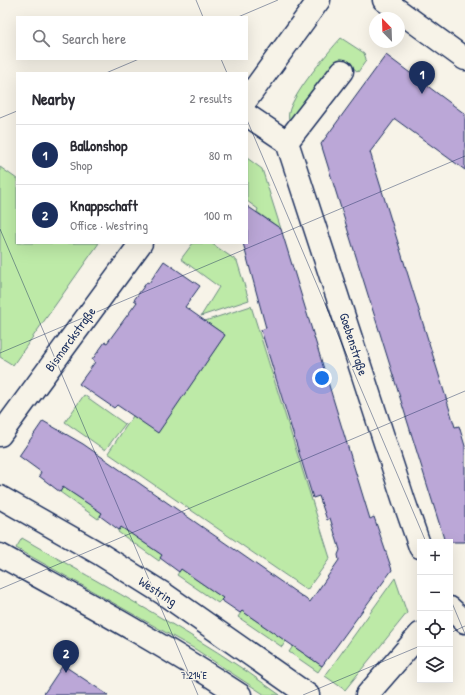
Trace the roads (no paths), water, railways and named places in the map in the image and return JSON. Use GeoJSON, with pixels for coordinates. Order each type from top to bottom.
{"type":"FeatureCollection","features":[{"type":"Feature","properties":{"kind":"street"},"geometry":{"type":"LineString","coordinates":[[248,98],[319,0]]}},
{"type":"Feature","properties":{"kind":"street"},"geometry":{"type":"LineString","coordinates":[[384,0],[465,60]]}},
{"type":"Feature","properties":{"kind":"street"},"geometry":{"type":"LineString","coordinates":[[248,116],[287,142],[342,71]]}},
{"type":"Feature","properties":{"kind":"street","name":"Goebenstraße"},"geometry":{"type":"LineString","coordinates":[[287,142],[417,539]]}},
{"type":"Feature","properties":{"kind":"street","name":"Bismarckstraße"},"geometry":{"type":"LineString","coordinates":[[0,435],[140,244]]}},
{"type":"Feature","properties":{"kind":"street","name":"Westring"},"geometry":{"type":"LineString","coordinates":[[0,498],[100,554],[164,594],[308,695]]}},
{"type":"Feature","properties":{"kind":"street"},"geometry":{"type":"LineString","coordinates":[[0,555],[138,632],[206,672],[240,695]]}},
{"type":"Feature","properties":{"kind":"street"},"geometry":{"type":"LineString","coordinates":[[453,611],[465,622]]}},
{"type":"Feature","properties":{"kind":"street"},"geometry":{"type":"LineString","coordinates":[[367,695],[417,637]]}},
{"type":"Feature","properties":{"kind":"place","name":"Ballonshop"},"geometry":{"type":"Point","coordinates":[422,94]}},
{"type":"Feature","properties":{"kind":"place","name":"Knappschaft"},"geometry":{"type":"Point","coordinates":[66,673]}}]}
